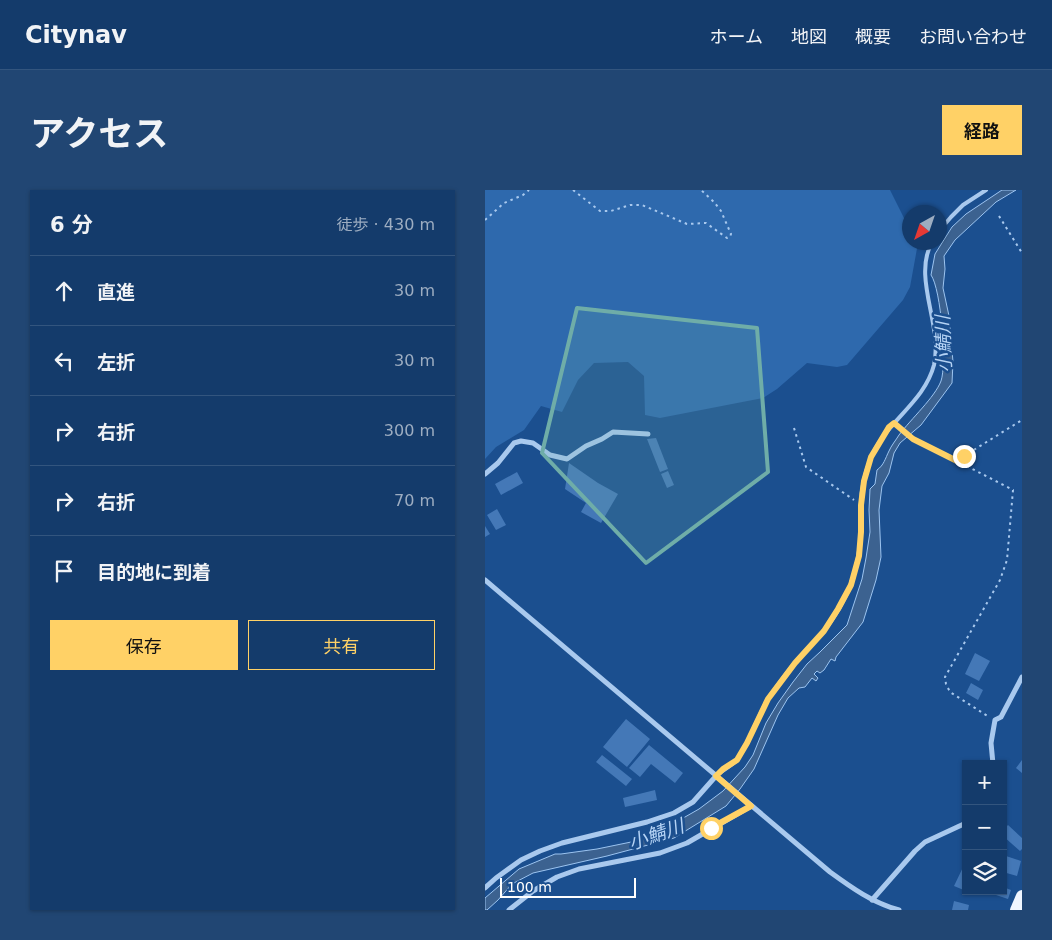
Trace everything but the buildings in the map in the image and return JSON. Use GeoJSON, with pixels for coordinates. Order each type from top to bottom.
{"type":"FeatureCollection","features":[{"type":"Feature","properties":{"kind":"main road"},"geometry":{"type":"LineString","coordinates":[[1016,910],[1022,896]]}},
{"type":"Feature","properties":{"kind":"street"},"geometry":{"type":"LineString","coordinates":[[485,474],[498,463],[514,444],[521,441],[533,443],[557,458],[567,459],[586,446],[613,432],[648,434]]}},
{"type":"Feature","properties":{"kind":"street"},"geometry":{"type":"LineString","coordinates":[[485,580],[830,872],[872,900],[899,910]]}},
{"type":"Feature","properties":{"kind":"street"},"geometry":{"type":"LineString","coordinates":[[993,760],[991,743],[995,720],[1001,717],[1022,677]]}},
{"type":"Feature","properties":{"kind":"street"},"geometry":{"type":"LineString","coordinates":[[485,888],[495,878],[521,860],[540,851],[674,813],[693,802],[719,778]]}},
{"type":"Feature","properties":{"kind":"street"},"geometry":{"type":"LineString","coordinates":[[509,910],[533,891],[557,877],[579,870],[660,853],[687,844],[751,806]]}},
{"type":"Feature","properties":{"kind":"street"},"geometry":{"type":"LineString","coordinates":[[872,900],[920,846],[962,825]]}},
{"type":"Feature","properties":{"kind":"lane"},"geometry":{"type":"LineString","coordinates":[[947,222],[963,205],[986,190]]}},
{"type":"Feature","properties":{"kind":"lane"},"geometry":{"type":"LineString","coordinates":[[719,778],[723,769],[737,760],[768,699],[795,663],[824,631],[851,585],[859,556],[861,505],[864,481],[871,457],[889,427],[895,424],[916,398],[928,380],[933,366],[936,338],[926,290],[926,258],[928,250]]}},
{"type":"Feature","properties":{"kind":"path"},"geometry":{"type":"LineString","coordinates":[[485,220],[504,203],[523,195],[529,190]]}},
{"type":"Feature","properties":{"kind":"path"},"geometry":{"type":"LineString","coordinates":[[573,190],[600,211],[611,212],[630,205],[643,205],[687,224],[706,223],[727,238],[730,237],[731,234],[721,211],[701,190]]}},
{"type":"Feature","properties":{"kind":"path"},"geometry":{"type":"LineString","coordinates":[[999,216],[1022,253]]}},
{"type":"Feature","properties":{"kind":"path"},"geometry":{"type":"LineString","coordinates":[[959,462],[964,456],[1022,420]]}},
{"type":"Feature","properties":{"kind":"path"},"geometry":{"type":"LineString","coordinates":[[895,424],[913,439],[1013,490],[1007,560],[1000,580],[945,677],[950,692],[995,720]]}},
{"type":"Feature","properties":{"kind":"path"},"geometry":{"type":"LineString","coordinates":[[794,428],[806,467],[861,505]]}},
{"type":"Feature","properties":{"kind":"highlighted area"},"geometry":{"type":"Polygon","coordinates":[[[577,308],[757,328],[768,472],[646,563],[542,453],[577,308]]]}},
{"type":"Feature","properties":{"kind":"shaded area"},"geometry":{"type":"Polygon","coordinates":[[[485,190],[890,190],[902,214],[902,250],[917,250],[910,287],[903,300],[847,365],[837,367],[807,363],[777,389],[763,398],[660,418],[645,415],[644,376],[628,362],[594,363],[578,380],[562,412],[541,406],[524,430],[496,447],[485,459],[485,190]]]}},
{"type":"Feature","properties":{"kind":"water","name":"小鯖川"},"geometry":{"type":"Polygon","coordinates":[[[1002,190],[1016,190],[996,202],[955,240],[944,256],[943,288],[949,316],[953,362],[952,383],[921,425],[900,443],[894,453],[889,473],[882,486],[879,510],[881,557],[863,622],[836,657],[835,661],[831,659],[824,670],[820,673],[817,671],[814,674],[818,678],[816,681],[812,678],[805,687],[799,688],[788,698],[778,715],[754,769],[726,806],[674,838],[533,873],[512,884],[498,900],[485,910],[485,898],[519,869],[555,854],[597,849],[636,841],[652,835],[660,828],[678,821],[699,809],[723,791],[745,767],[753,755],[766,723],[793,682],[807,664],[847,625],[862,579],[870,532],[870,489],[875,484],[877,470],[883,464],[899,435],[928,401],[941,381],[943,372],[942,327],[938,295],[931,275],[935,254],[938,250],[947,250],[947,235],[952,227],[966,214],[1002,190]]]}},
{"type":"Feature","properties":{"kind":"route"},"geometry":{"type":"LineString","coordinates":[[711,828],[751,806],[716,776],[737,760],[768,699],[795,663],[824,631],[851,585],[859,556],[864,481],[871,457],[889,427],[894,423],[913,439],[959,462],[964,456]]}}]}
